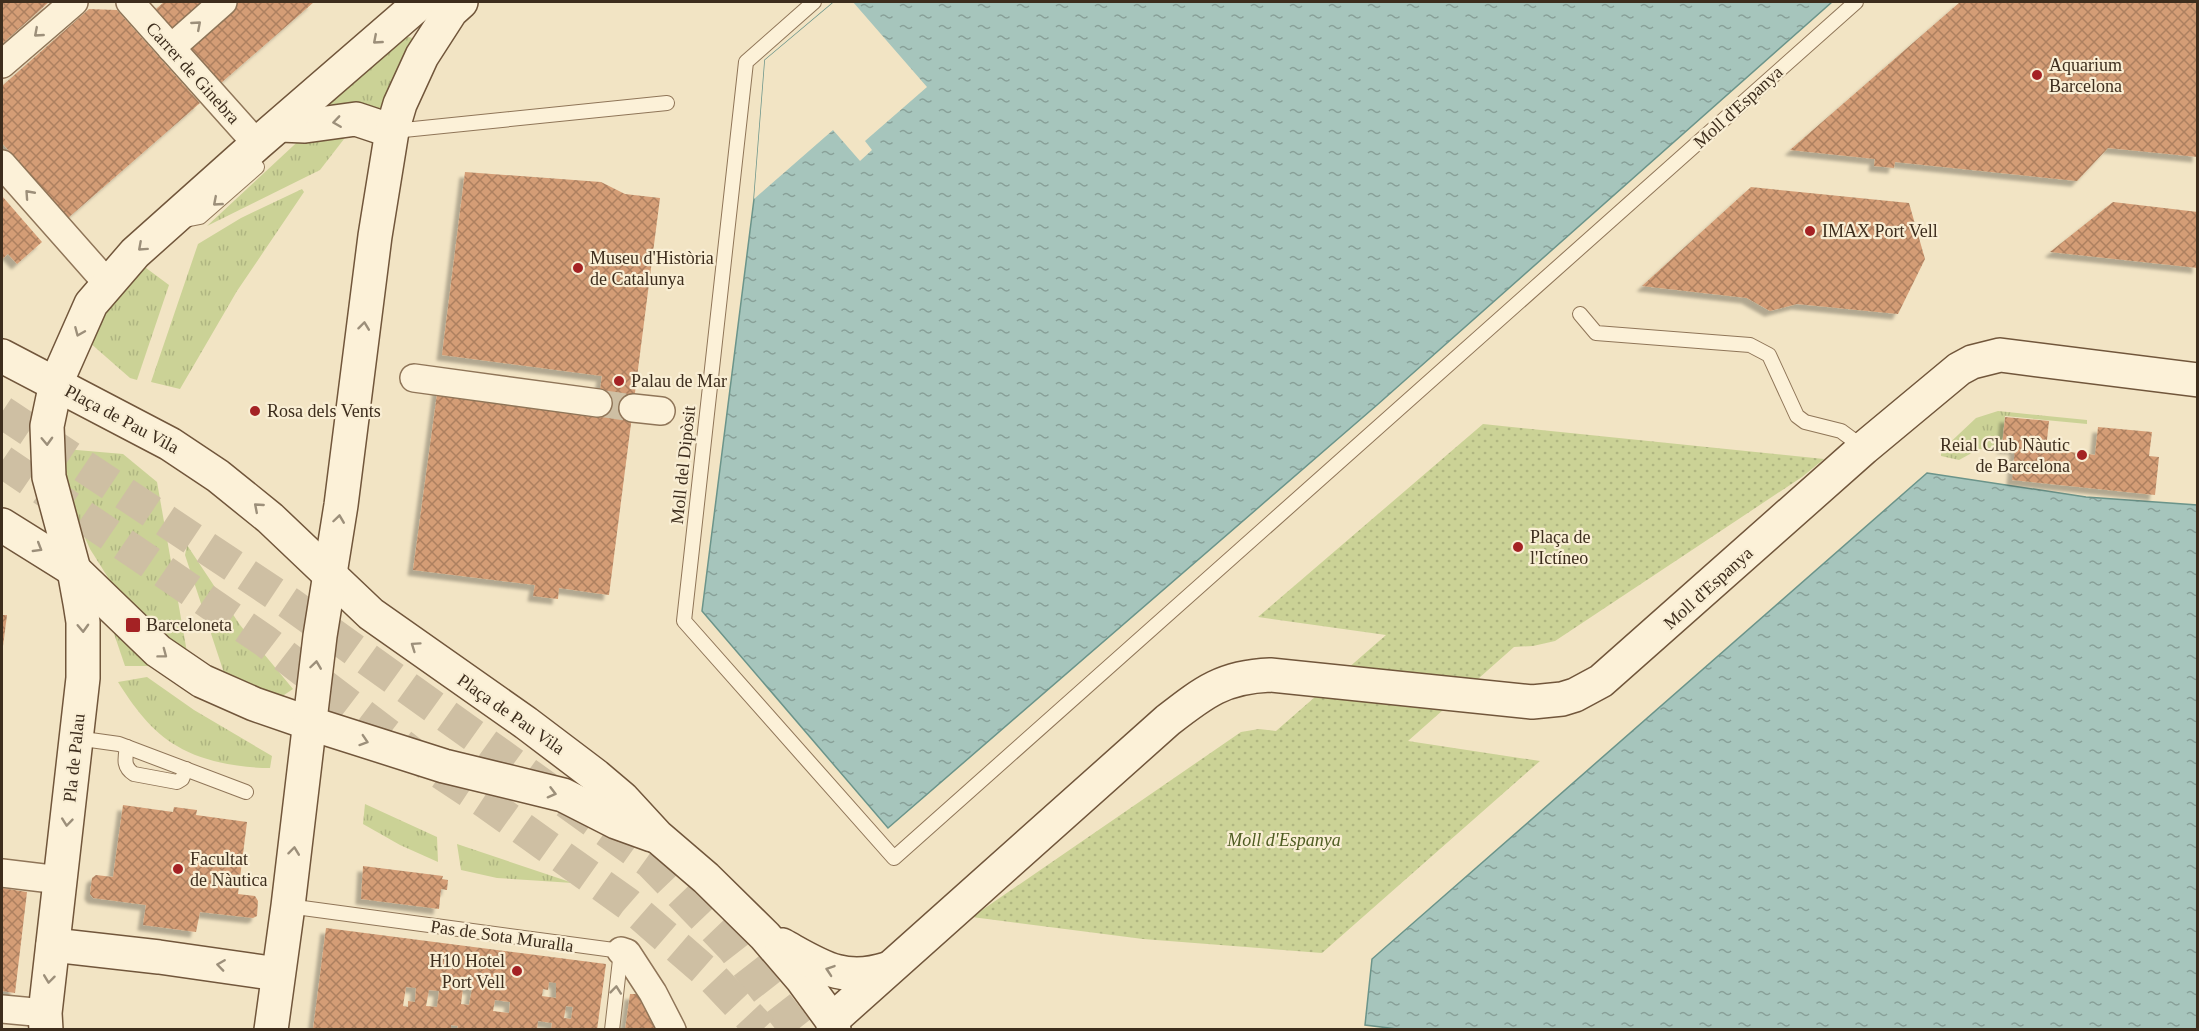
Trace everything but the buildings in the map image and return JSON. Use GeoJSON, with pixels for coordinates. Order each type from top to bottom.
{"type":"FeatureCollection","features":[{"type":"Feature","properties":{"kind":"street"},"geometry":{"type":"LineString","coordinates":[[2,64],[74,2]]}},
{"type":"Feature","properties":{"kind":"street"},"geometry":{"type":"LineString","coordinates":[[171,48],[223,2]]}},
{"type":"Feature","properties":{"kind":"street"},"geometry":{"type":"LineString","coordinates":[[2,356],[56,384],[91,304],[135,253],[169,222],[265,145],[422,2]]}},
{"type":"Feature","properties":{"kind":"street"},"geometry":{"type":"LineString","coordinates":[[271,1029],[320,636],[389,145],[400,104],[422,56],[451,11],[461,2]]}},
{"type":"Feature","properties":{"kind":"street","name":"Carrer de Ginebra"},"geometry":{"type":"LineString","coordinates":[[137,4],[171,48],[265,145]]}},
{"type":"Feature","properties":{"kind":"street"},"geometry":{"type":"LineString","coordinates":[[265,145],[305,126],[356,120],[389,145]]}},
{"type":"Feature","properties":{"kind":"street"},"geometry":{"type":"LineString","coordinates":[[2,164],[108,284]]}},
{"type":"Feature","properties":{"kind":"street","name":"Moll d'Espanya"},"geometry":{"type":"LineString","coordinates":[[837,1025],[887,969],[1168,720],[1209,689],[1238,678],[1270,675],[1533,702],[1563,699],[1601,681],[1864,448],[1959,369],[1985,358],[2000,355],[2198,380]]}},
{"type":"Feature","properties":{"kind":"street"},"geometry":{"type":"LineString","coordinates":[[414,378],[598,403]]}},
{"type":"Feature","properties":{"kind":"street","name":"Plaça de Pau Vila"},"geometry":{"type":"LineString","coordinates":[[657,836],[616,822],[562,795],[444,766],[254,704],[202,681],[158,651],[74,570],[49,477],[47,426],[56,384],[170,444],[218,476],[270,518],[371,614],[567,752],[622,798],[657,836],[706,878],[765,936],[791,964],[837,1025]]}},
{"type":"Feature","properties":{"kind":"street"},"geometry":{"type":"LineString","coordinates":[[633,408],[661,411]]}},
{"type":"Feature","properties":{"kind":"street"},"geometry":{"type":"LineString","coordinates":[[2,525],[74,570]]}},
{"type":"Feature","properties":{"kind":"street","name":"Pla de Palau"},"geometry":{"type":"LineString","coordinates":[[42,1024],[83,678],[83,622],[74,570]]}},
{"type":"Feature","properties":{"kind":"street"},"geometry":{"type":"LineString","coordinates":[[2,873],[60,880]]}},
{"type":"Feature","properties":{"kind":"street"},"geometry":{"type":"LineString","coordinates":[[765,936],[818,966],[836,973],[873,974],[887,969]]}},
{"type":"Feature","properties":{"kind":"street"},"geometry":{"type":"LineString","coordinates":[[53,945],[279,974]]}},
{"type":"Feature","properties":{"kind":"street"},"geometry":{"type":"LineString","coordinates":[[621,951],[627,953],[653,993],[672,1029]]}},
{"type":"Feature","properties":{"kind":"street"},"geometry":{"type":"LineString","coordinates":[[2,1009],[42,1024]]}},
{"type":"Feature","properties":{"kind":"lane","name":"Moll del Dipòsit"},"geometry":{"type":"LineString","coordinates":[[684,621],[746,62],[814,2]]}},
{"type":"Feature","properties":{"kind":"lane","name":"Moll d'Espanya"},"geometry":{"type":"LineString","coordinates":[[684,621],[894,858],[1856,2]]}},
{"type":"Feature","properties":{"kind":"lane"},"geometry":{"type":"LineString","coordinates":[[389,145],[667,104]]}},
{"type":"Feature","properties":{"kind":"lane"},"geometry":{"type":"LineString","coordinates":[[1580,314],[1596,333],[1750,345],[1760,349],[1769,355],[1797,416],[1805,422],[1841,431],[1864,448]]}},
{"type":"Feature","properties":{"kind":"lane"},"geometry":{"type":"LineString","coordinates":[[76,738],[100,740],[127,747],[246,792]]}},
{"type":"Feature","properties":{"kind":"lane"},"geometry":{"type":"LineString","coordinates":[[127,747],[124,760],[128,770],[134,774],[177,782],[182,779],[186,769]]}},
{"type":"Feature","properties":{"kind":"lane","name":"Pas de Sota Muralla"},"geometry":{"type":"LineString","coordinates":[[288,906],[621,951]]}},
{"type":"Feature","properties":{"kind":"lane"},"geometry":{"type":"LineString","coordinates":[[612,1029],[621,951]]}},
{"type":"Feature","properties":{"kind":"green space"},"geometry":{"type":"Polygon","coordinates":[[[405,38],[412,38],[412,42],[383,111],[314,118],[405,38]]]}},
{"type":"Feature","properties":{"kind":"green space"},"geometry":{"type":"Polygon","coordinates":[[[351,130],[320,170],[207,226],[307,133],[351,130]]]}},
{"type":"Feature","properties":{"kind":"green space"},"geometry":{"type":"Polygon","coordinates":[[[302,189],[304,192],[237,291],[180,389],[151,382],[198,244],[241,218],[302,189]]]}},
{"type":"Feature","properties":{"kind":"green space"},"geometry":{"type":"Polygon","coordinates":[[[142,265],[169,285],[137,380],[130,378],[89,342],[117,295],[142,265]]]}},
{"type":"Feature","properties":{"kind":"green space"},"geometry":{"type":"Polygon","coordinates":[[[1998,411],[2087,420],[2087,424],[2005,416],[2001,450],[1979,449],[1959,460],[1941,456],[1941,451],[1976,418],[1998,411]]]}},
{"type":"Feature","properties":{"kind":"green space","name":"Moll d'Espanya"},"geometry":{"type":"Polygon","coordinates":[[[1483,424],[1824,459],[1802,477],[1555,641],[1514,647],[1408,741],[1540,761],[1322,953],[1143,939],[972,917],[1241,732],[1259,729],[1276,731],[1386,635],[1258,617],[1483,424]]]}},
{"type":"Feature","properties":{"kind":"green space"},"geometry":{"type":"Polygon","coordinates":[[[65,449],[123,454],[157,482],[188,658],[114,587],[90,549],[76,518],[63,465],[65,449]]]}},
{"type":"Feature","properties":{"kind":"green space"},"geometry":{"type":"Polygon","coordinates":[[[187,545],[240,625],[293,689],[281,697],[226,679],[185,555],[187,545]]]}},
{"type":"Feature","properties":{"kind":"green space"},"geometry":{"type":"Polygon","coordinates":[[[107,613],[161,666],[125,666],[107,613]]]}},
{"type":"Feature","properties":{"kind":"green space"},"geometry":{"type":"Polygon","coordinates":[[[147,677],[194,710],[272,756],[270,768],[247,767],[210,760],[187,752],[168,740],[144,718],[118,682],[147,677]]]}},
{"type":"Feature","properties":{"kind":"green space"},"geometry":{"type":"Polygon","coordinates":[[[365,804],[437,837],[438,862],[400,845],[363,824],[365,804]]]}},
{"type":"Feature","properties":{"kind":"green space"},"geometry":{"type":"Polygon","coordinates":[[[457,844],[573,883],[497,878],[461,870],[457,844]]]}},
{"type":"Feature","properties":{"kind":"water"},"geometry":{"type":"Polygon","coordinates":[[[834,2],[1832,2],[1377,405],[888,828],[702,611],[754,199],[765,60],[834,2]]]}},
{"type":"Feature","properties":{"kind":"water"},"geometry":{"type":"Polygon","coordinates":[[[1927,473],[2086,497],[2197,505],[2197,1029],[1405,1030],[1365,1025],[1372,959],[1927,473]]]}},
{"type":"Feature","properties":{"kind":"pier"},"geometry":{"type":"Polygon","coordinates":[[[834,2],[853,2],[927,87],[865,141],[872,150],[860,161],[833,130],[754,199],[765,60],[834,2]]]}},
{"type":"Feature","properties":{"kind":"tunnel"},"geometry":{"type":"LineString","coordinates":[[598,403],[633,408]]}},
{"type":"Feature","properties":{"kind":"tunnel"},"geometry":{"type":"LineString","coordinates":[[2,412],[289,603],[650,862],[733,948],[797,1030]]}},
{"type":"Feature","properties":{"kind":"tunnel"},"geometry":{"type":"LineString","coordinates":[[2,461],[265,641],[417,757],[488,804],[628,904],[712,977],[762,1030]]}},
{"type":"Feature","properties":{"kind":"place","name":"Aquarium Barcelona"},"geometry":{"type":"Point","coordinates":[2037,75]}},
{"type":"Feature","properties":{"kind":"place","name":"IMAX Port Vell"},"geometry":{"type":"Point","coordinates":[1810,231]}},
{"type":"Feature","properties":{"kind":"place","name":"Museu d'Història de Catalunya"},"geometry":{"type":"Point","coordinates":[578,268]}},
{"type":"Feature","properties":{"kind":"place","name":"Palau de Mar"},"geometry":{"type":"Point","coordinates":[619,381]}},
{"type":"Feature","properties":{"kind":"place","name":"Rosa dels Vents"},"geometry":{"type":"Point","coordinates":[255,411]}},
{"type":"Feature","properties":{"kind":"place","name":"Reial Club Nàutic de Barcelona"},"geometry":{"type":"Point","coordinates":[2082,455]}},
{"type":"Feature","properties":{"kind":"place","name":"Plaça de l'Ictíneo"},"geometry":{"type":"Point","coordinates":[1518,547]}},
{"type":"Feature","properties":{"kind":"place","name":"Barceloneta"},"geometry":{"type":"Point","coordinates":[133,625]}},
{"type":"Feature","properties":{"kind":"place","name":"Facultat de Nàutica"},"geometry":{"type":"Point","coordinates":[178,869]}},
{"type":"Feature","properties":{"kind":"place","name":"H10 Hotel Port Vell"},"geometry":{"type":"Point","coordinates":[517,971]}}]}
